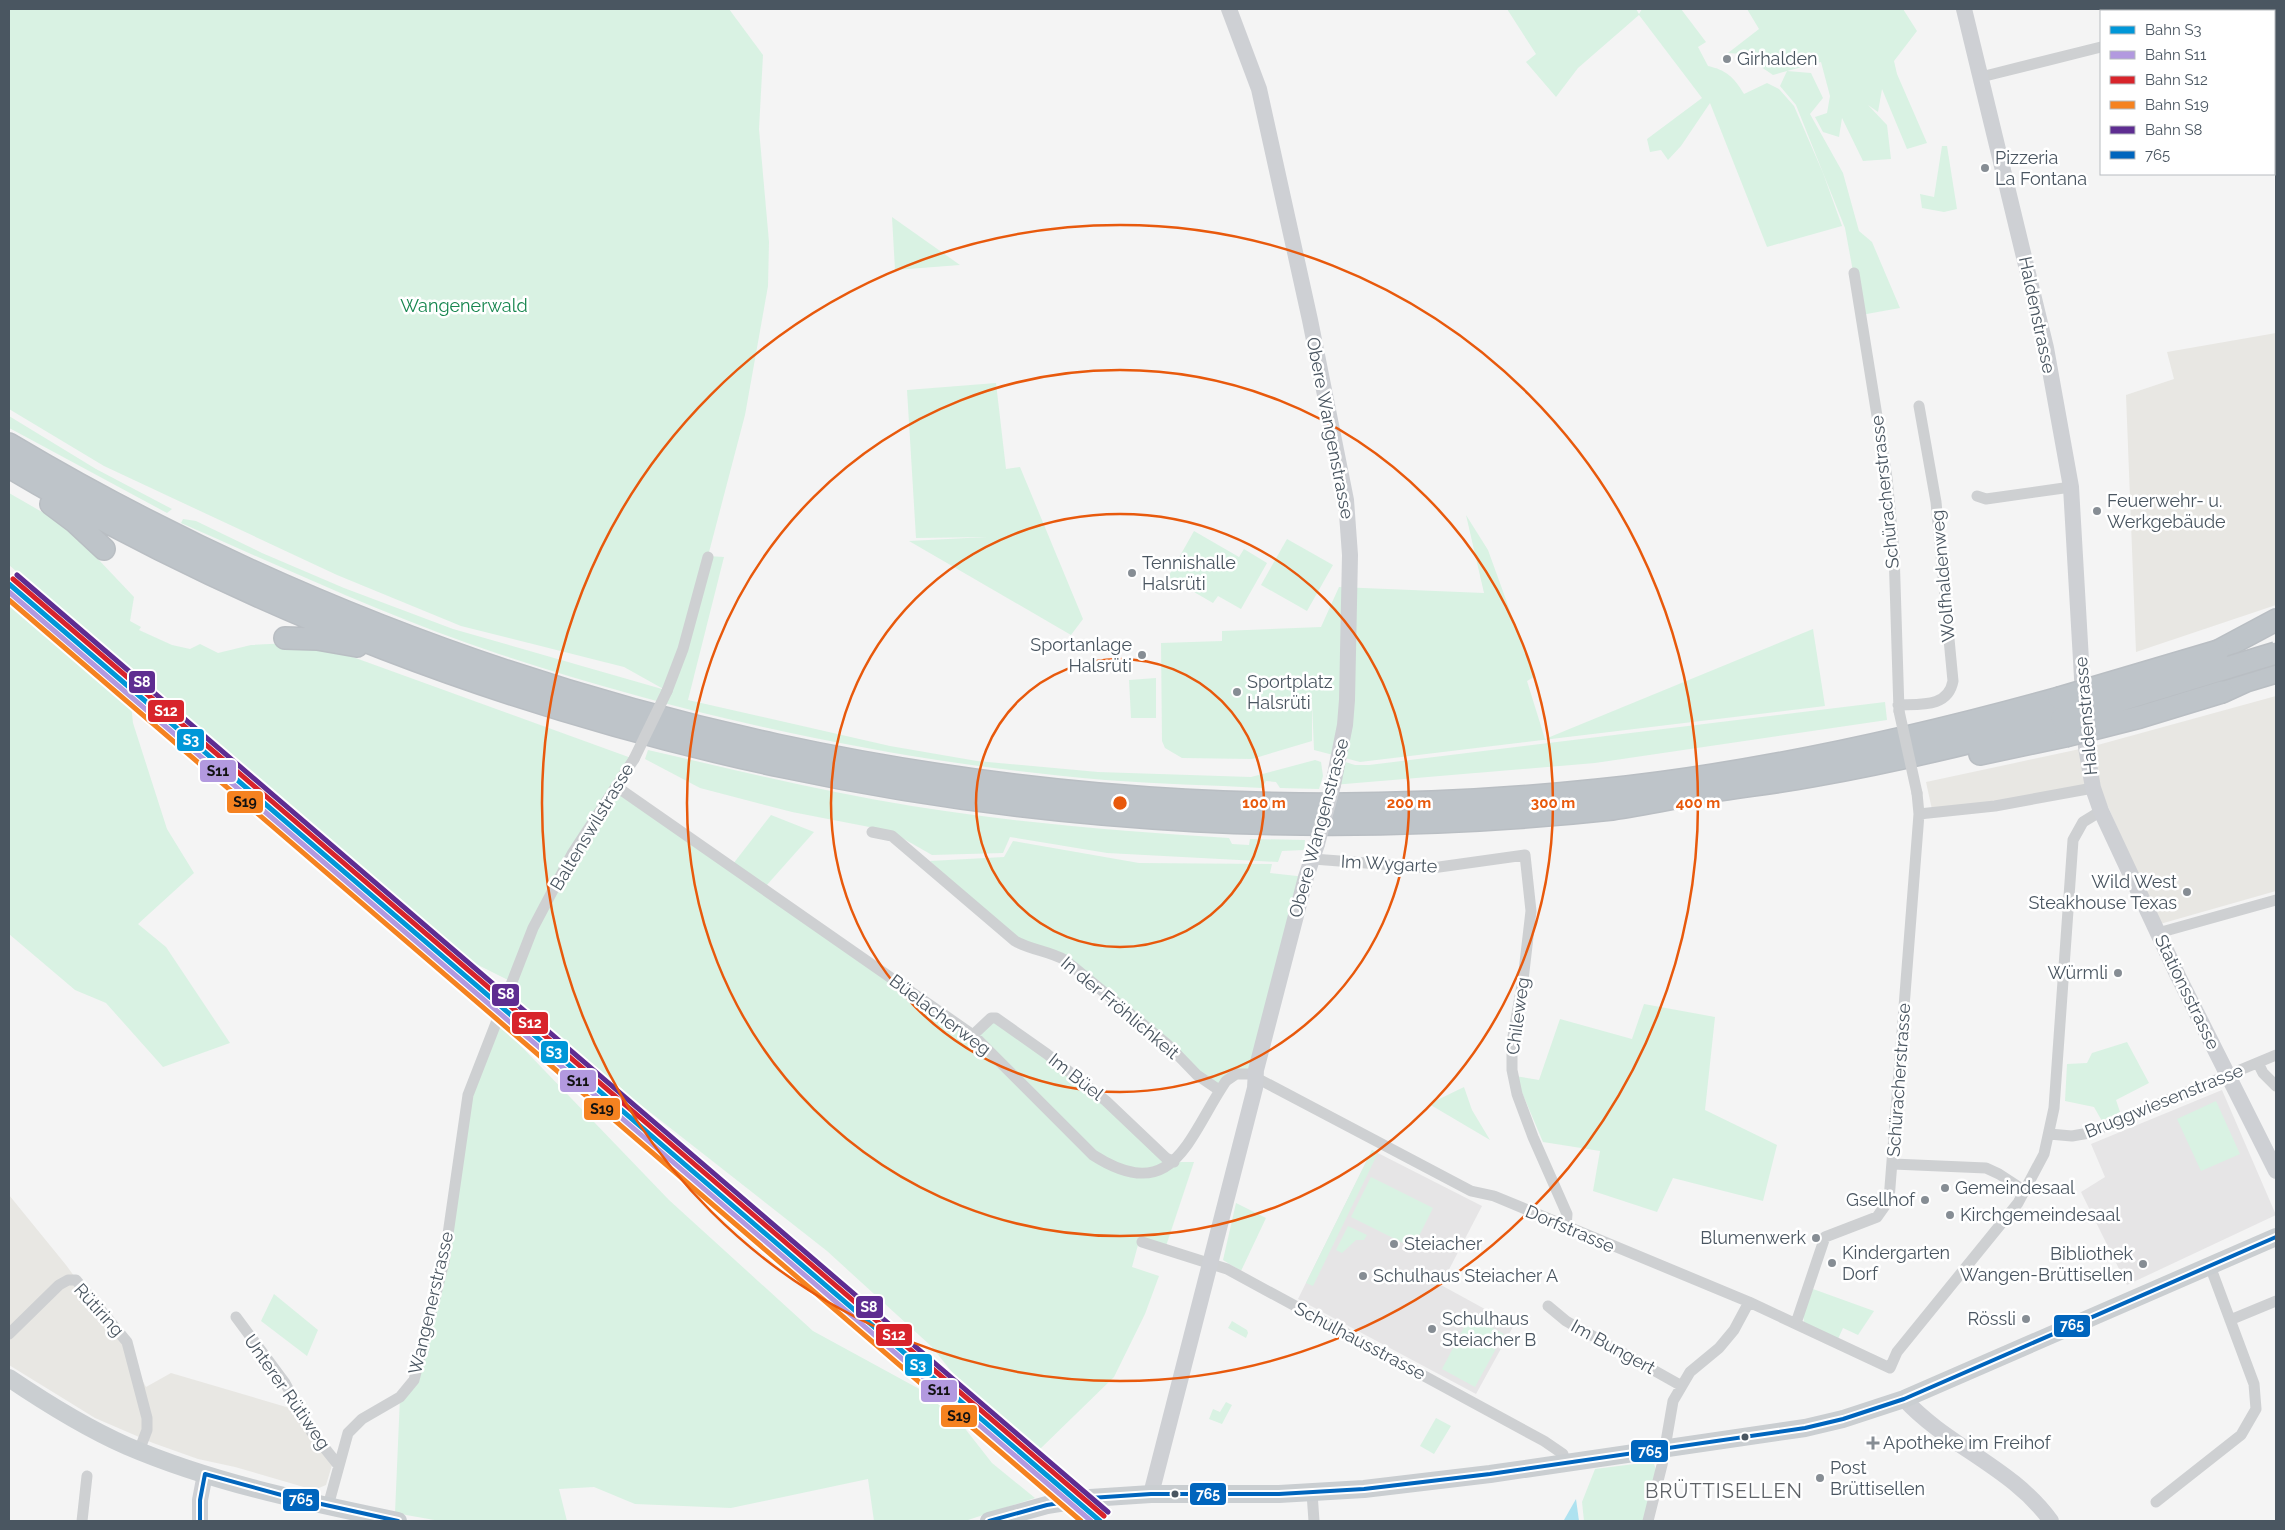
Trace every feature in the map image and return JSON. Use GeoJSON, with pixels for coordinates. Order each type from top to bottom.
{"type":"FeatureCollection","features":[{"type":"Feature","properties":{"kind":"highway"},"geometry":{"type":"LineString","coordinates":[[9,444],[114,503],[239,565],[350,613],[472,659],[596,700],[724,734],[879,766],[1000,784],[1140,798],[1253,804],[1429,802],[1534,796],[1665,782],[1795,762],[1924,734],[2062,718],[2140,717],[2222,692],[2276,679]]}},
{"type":"Feature","properties":{"kind":"highway"},"geometry":{"type":"LineString","coordinates":[[9,467],[105,521],[198,567],[294,611],[395,652],[532,700],[676,742],[820,774],[998,803],[1139,818],[1324,824],[1483,820],[1641,805],[1697,802],[1812,786],[2062,718],[2276,653]]}},
{"type":"Feature","properties":{"kind":"highway"},"geometry":{"type":"LineString","coordinates":[[9,479],[61,510],[104,549]]}},
{"type":"Feature","properties":{"kind":"highway"},"geometry":{"type":"LineString","coordinates":[[1641,805],[1695,794],[1810,777],[1898,759],[2062,718],[2218,651],[2276,620]]}},
{"type":"Feature","properties":{"kind":"highway"},"geometry":{"type":"LineString","coordinates":[[2218,651],[2276,632]]}},
{"type":"Feature","properties":{"kind":"highway"},"geometry":{"type":"LineString","coordinates":[[285,638],[317,639],[395,652]]}},
{"type":"Feature","properties":{"kind":"highway"},"geometry":{"type":"LineString","coordinates":[[2222,692],[2246,681],[2276,672]]}},
{"type":"Feature","properties":{"kind":"main road"},"geometry":{"type":"LineString","coordinates":[[989,1521],[1014,1518],[1090,1498],[1151,1494],[1312,1493],[1364,1489],[1490,1474],[1805,1428],[1843,1419],[1904,1399],[2276,1237]]}},
{"type":"Feature","properties":{"kind":"main road"},"geometry":{"type":"LineString","coordinates":[[9,1378],[67,1414],[139,1451],[205,1474],[328,1506],[398,1521]]}},
{"type":"Feature","properties":{"kind":"street","name":"Obere Wangenstrasse"},"geometry":{"type":"LineString","coordinates":[[1151,1494],[1256,1078],[1256,1070],[1339,760],[1346,709],[1350,555],[1346,500],[1310,320],[1259,90],[1229,9]]}},
{"type":"Feature","properties":{"kind":"street","name":"Haldenstrasse"},"geometry":{"type":"LineString","coordinates":[[1964,9],[2046,348],[2071,486],[2086,747],[2093,788],[2101,811]]}},
{"type":"Feature","properties":{"kind":"street"},"geometry":{"type":"LineString","coordinates":[[1981,77],[2100,47]]}},
{"type":"Feature","properties":{"kind":"street","name":"Schüracherstrasse"},"geometry":{"type":"LineString","coordinates":[[1796,1323],[1825,1237],[1869,1221],[1881,1214],[1889,1200],[1919,814],[1917,793],[1898,708],[1894,551],[1887,478],[1854,273]]}},
{"type":"Feature","properties":{"kind":"street","name":"Wolfhaldenweg"},"geometry":{"type":"LineString","coordinates":[[1898,708],[1940,701],[1951,690],[1953,681],[1936,502],[1919,406]]}},
{"type":"Feature","properties":{"kind":"street"},"geometry":{"type":"LineString","coordinates":[[1977,496],[1986,499],[2071,486]]}},
{"type":"Feature","properties":{"kind":"street","name":"Baltenswilstrasse"},"geometry":{"type":"LineString","coordinates":[[468,1095],[533,928],[572,854],[634,759],[667,691],[688,632],[708,557]]}},
{"type":"Feature","properties":{"kind":"street","name":"Büelacherweg"},"geometry":{"type":"LineString","coordinates":[[617,787],[972,1035],[1093,1155],[1108,1165],[1137,1174],[1150,1173],[1174,1162]]}},
{"type":"Feature","properties":{"kind":"street"},"geometry":{"type":"LineString","coordinates":[[1919,814],[1995,806],[2093,788]]}},
{"type":"Feature","properties":{"kind":"street"},"geometry":{"type":"LineString","coordinates":[[1893,1164],[1986,1168],[2025,1191],[2044,1154],[2050,1134],[2054,1108],[2073,840],[2082,822],[2101,811]]}},
{"type":"Feature","properties":{"kind":"street","name":"Stationsstrasse"},"geometry":{"type":"LineString","coordinates":[[2101,811],[2227,1075],[2276,1171]]}},
{"type":"Feature","properties":{"kind":"street","name":"In der Fröhlichkeit"},"geometry":{"type":"LineString","coordinates":[[872,832],[892,836],[1014,941],[1027,948],[1056,955],[1065,960],[1168,1045],[1197,1075],[1219,1090]]}},
{"type":"Feature","properties":{"kind":"street","name":"Im Wygarte"},"geometry":{"type":"LineString","coordinates":[[1315,851],[1432,868],[1525,855]]}},
{"type":"Feature","properties":{"kind":"street","name":"Chileweg"},"geometry":{"type":"LineString","coordinates":[[1525,855],[1531,911],[1524,980],[1512,1042],[1512,1070],[1519,1099],[1533,1137],[1567,1214],[1566,1227]]}},
{"type":"Feature","properties":{"kind":"street"},"geometry":{"type":"LineString","coordinates":[[2158,933],[2276,900]]}},
{"type":"Feature","properties":{"kind":"street","name":"Im Büel"},"geometry":{"type":"LineString","coordinates":[[972,1035],[991,1018],[996,1018],[1101,1096],[1166,1158],[1174,1162]]}},
{"type":"Feature","properties":{"kind":"street","name":"Bruggwiesenstrasse"},"geometry":{"type":"LineString","coordinates":[[2050,1134],[2072,1136],[2089,1132],[2276,1055]]}},
{"type":"Feature","properties":{"kind":"street"},"geometry":{"type":"LineString","coordinates":[[2258,1063],[2263,1074],[2276,1086]]}},
{"type":"Feature","properties":{"kind":"street"},"geometry":{"type":"LineString","coordinates":[[1174,1162],[1226,1081],[1236,1074],[1247,1074],[1256,1078]]}},
{"type":"Feature","properties":{"kind":"street","name":"Dorfstrasse"},"geometry":{"type":"LineString","coordinates":[[1256,1078],[1472,1191],[1494,1196],[1748,1302],[1890,1368],[1897,1352],[2012,1211],[2025,1191]]}},
{"type":"Feature","properties":{"kind":"street","name":"Wangenerstrasse"},"geometry":{"type":"LineString","coordinates":[[328,1506],[345,1439],[352,1428],[370,1414],[400,1397],[411,1386],[417,1372],[444,1262],[468,1095]]}},
{"type":"Feature","properties":{"kind":"street","name":"Schulhausstrasse"},"geometry":{"type":"LineString","coordinates":[[1142,1242],[1210,1262],[1320,1319],[1544,1441],[1563,1454],[1565,1462]]}},
{"type":"Feature","properties":{"kind":"street"},"geometry":{"type":"LineString","coordinates":[[2156,1502],[2241,1435],[2256,1409],[2254,1384],[2210,1266]]}},
{"type":"Feature","properties":{"kind":"street","name":"Rütiring"},"geometry":{"type":"LineString","coordinates":[[9,1334],[60,1285],[68,1280],[76,1280],[127,1342],[147,1418],[146,1430],[139,1451]]}},
{"type":"Feature","properties":{"kind":"street"},"geometry":{"type":"LineString","coordinates":[[2230,1320],[2276,1301]]}},
{"type":"Feature","properties":{"kind":"street"},"geometry":{"type":"LineString","coordinates":[[1648,1521],[1664,1449],[1670,1408],[1680,1385],[1690,1372],[1719,1348],[1734,1330],[1748,1302]]}},
{"type":"Feature","properties":{"kind":"street","name":"Im Bungert"},"geometry":{"type":"LineString","coordinates":[[1548,1306],[1566,1321],[1680,1385]]}},
{"type":"Feature","properties":{"kind":"street","name":"Unterer Rütiweg"},"geometry":{"type":"LineString","coordinates":[[236,1317],[285,1383],[311,1431],[339,1466]]}},
{"type":"Feature","properties":{"kind":"street"},"geometry":{"type":"LineString","coordinates":[[1904,1399],[1921,1416],[2018,1484],[2051,1521]]}},
{"type":"Feature","properties":{"kind":"street"},"geometry":{"type":"LineString","coordinates":[[200,1521],[200,1499],[205,1474]]}},
{"type":"Feature","properties":{"kind":"street"},"geometry":{"type":"LineString","coordinates":[[82,1521],[87,1476]]}},
{"type":"Feature","properties":{"kind":"street"},"geometry":{"type":"LineString","coordinates":[[1312,1493],[1314,1521]]}},
{"type":"Feature","properties":{"kind":"shaded area"},"geometry":{"type":"Polygon","coordinates":[[[2276,333],[2276,605],[2136,652],[2126,395],[2174,379],[2167,352],[2276,333]]]}},
{"type":"Feature","properties":{"kind":"shaded area"},"geometry":{"type":"Polygon","coordinates":[[[2276,696],[2276,891],[2160,924],[2098,784],[1933,814],[1926,782],[2094,746],[2276,696]]]}},
{"type":"Feature","properties":{"kind":"shaded area"},"geometry":{"type":"Polygon","coordinates":[[[2222,1090],[2276,1215],[2127,1285],[2081,1192],[2105,1177],[2091,1144],[2222,1090]]]}},
{"type":"Feature","properties":{"kind":"shaded area","name":"Steiacher"},"geometry":{"type":"Polygon","coordinates":[[[1372,1150],[1482,1206],[1441,1285],[1514,1325],[1476,1394],[1298,1299],[1372,1150]]]}},
{"type":"Feature","properties":{"kind":"shaded area"},"geometry":{"type":"Polygon","coordinates":[[[9,1195],[66,1265],[121,1340],[146,1387],[171,1373],[293,1409],[310,1439],[333,1462],[326,1485],[314,1490],[235,1467],[198,1459],[153,1443],[95,1418],[9,1365],[9,1195]]]}},
{"type":"Feature","properties":{"kind":"green space","name":"Wangenerwald"},"geometry":{"type":"Polygon","coordinates":[[[9,9],[729,9],[763,55],[759,129],[769,242],[768,286],[745,415],[708,556],[724,557],[688,700],[890,746],[977,761],[1098,772],[1251,777],[1315,760],[1321,762],[1323,776],[1319,789],[1280,788],[1276,782],[1266,781],[1262,788],[1105,780],[1028,772],[875,750],[722,718],[572,677],[459,640],[339,592],[181,523],[183,519],[196,521],[262,553],[344,588],[453,629],[662,689],[669,694],[667,691],[624,667],[461,626],[337,575],[104,466],[9,409],[9,9]]]}},
{"type":"Feature","properties":{"kind":"green space"},"geometry":{"type":"Polygon","coordinates":[[[1507,9],[1636,9],[1639,14],[1642,9],[1681,9],[1706,42],[1698,47],[1708,66],[1729,75],[1744,94],[1767,83],[1779,89],[1794,106],[1823,173],[1842,226],[1767,247],[1710,103],[1681,146],[1668,160],[1661,150],[1650,152],[1647,139],[1702,98],[1639,15],[1578,68],[1556,97],[1526,62],[1536,54],[1507,9]]]}},
{"type":"Feature","properties":{"kind":"green space"},"geometry":{"type":"Polygon","coordinates":[[[1747,9],[1903,9],[1917,31],[1894,61],[1897,74],[1927,143],[1907,149],[1882,89],[1878,112],[1868,105],[1887,125],[1891,159],[1863,161],[1842,118],[1839,137],[1823,132],[1815,117],[1827,113],[1830,96],[1821,62],[1773,75],[1742,54],[1728,53],[1759,29],[1747,9]]]}},
{"type":"Feature","properties":{"kind":"green space"},"geometry":{"type":"Polygon","coordinates":[[[1787,71],[1811,73],[1823,98],[1810,114],[1843,173],[1859,231],[1872,242],[1900,308],[1861,315],[1845,228],[1796,105],[1780,86],[1787,71]]]}},
{"type":"Feature","properties":{"kind":"green space"},"geometry":{"type":"Polygon","coordinates":[[[1942,146],[1947,146],[1957,209],[1944,212],[1922,208],[1920,194],[1934,197],[1942,146]]]}},
{"type":"Feature","properties":{"kind":"green space"},"geometry":{"type":"Polygon","coordinates":[[[892,217],[960,265],[895,270],[892,217]]]}},
{"type":"Feature","properties":{"kind":"green space"},"geometry":{"type":"Polygon","coordinates":[[[996,383],[1006,469],[1020,467],[1083,619],[1071,635],[909,541],[987,537],[916,538],[907,390],[996,383]]]}},
{"type":"Feature","properties":{"kind":"green space"},"geometry":{"type":"Polygon","coordinates":[[[9,416],[96,469],[172,509],[167,513],[9,428],[9,416]]]}},
{"type":"Feature","properties":{"kind":"green space"},"geometry":{"type":"Polygon","coordinates":[[[9,493],[56,520],[97,558],[134,597],[130,621],[141,627],[139,630],[172,645],[190,649],[200,644],[218,653],[251,645],[291,643],[339,652],[634,759],[617,786],[972,1035],[996,1018],[1174,1162],[1194,1162],[1164,1252],[1138,1245],[1132,1267],[1159,1276],[1145,1314],[1114,1377],[1038,1451],[972,1397],[931,1346],[827,1251],[516,1007],[510,981],[470,961],[440,940],[9,565],[9,493]]]}},
{"type":"Feature","properties":{"kind":"green space"},"geometry":{"type":"Polygon","coordinates":[[[1466,515],[1488,550],[1534,677],[1527,681],[1545,739],[1813,629],[1825,706],[1360,762],[1314,750],[1312,702],[1312,741],[1252,759],[1182,758],[1165,748],[1162,741],[1161,643],[1222,641],[1222,631],[1321,627],[1339,587],[1484,593],[1466,515]]]}},
{"type":"Feature","properties":{"kind":"green space"},"geometry":{"type":"Polygon","coordinates":[[[1194,531],[1239,557],[1244,549],[1267,563],[1241,609],[1218,596],[1213,603],[1168,577],[1194,531]]]}},
{"type":"Feature","properties":{"kind":"green space"},"geometry":{"type":"Polygon","coordinates":[[[1287,539],[1333,565],[1307,611],[1261,585],[1287,539]]]}},
{"type":"Feature","properties":{"kind":"green space"},"geometry":{"type":"Polygon","coordinates":[[[9,599],[131,704],[133,723],[167,829],[194,873],[138,924],[166,947],[230,1043],[163,1067],[106,1003],[75,990],[9,934],[9,599]]]}},
{"type":"Feature","properties":{"kind":"green space"},"geometry":{"type":"Polygon","coordinates":[[[1156,678],[1156,718],[1131,718],[1129,680],[1156,678]]]}},
{"type":"Feature","properties":{"kind":"green space"},"geometry":{"type":"Polygon","coordinates":[[[1885,702],[1887,720],[1595,763],[1333,785],[1339,760],[1355,765],[1369,765],[1885,702]]]}},
{"type":"Feature","properties":{"kind":"green space"},"geometry":{"type":"Polygon","coordinates":[[[648,750],[846,794],[951,812],[1070,826],[1229,838],[1232,844],[1249,845],[1250,839],[1305,840],[1304,850],[1282,851],[1278,862],[1107,853],[1010,837],[1003,853],[932,855],[890,831],[792,812],[700,788],[645,759],[648,750]]]}},
{"type":"Feature","properties":{"kind":"green space"},"geometry":{"type":"Polygon","coordinates":[[[771,815],[814,832],[766,886],[733,864],[771,815]]]}},
{"type":"Feature","properties":{"kind":"green space"},"geometry":{"type":"Polygon","coordinates":[[[1013,841],[1139,863],[1272,864],[1270,873],[1306,877],[1247,1074],[1219,1090],[1065,960],[1015,941],[930,861],[1004,857],[1013,841]]]}},
{"type":"Feature","properties":{"kind":"green space"},"geometry":{"type":"Polygon","coordinates":[[[1644,1004],[1715,1017],[1705,1110],[1777,1145],[1763,1201],[1673,1178],[1657,1212],[1593,1191],[1600,1151],[1543,1142],[1515,1076],[1539,1080],[1560,1019],[1632,1039],[1644,1004]]]}},
{"type":"Feature","properties":{"kind":"green space"},"geometry":{"type":"Polygon","coordinates":[[[496,1020],[669,1200],[813,1331],[945,1403],[992,1463],[1035,1498],[965,1521],[874,1521],[868,1479],[731,1508],[635,1504],[594,1487],[559,1489],[567,1521],[440,1521],[395,1513],[400,1397],[406,1392],[444,1262],[468,1095],[496,1020]]]}},
{"type":"Feature","properties":{"kind":"green space"},"geometry":{"type":"Polygon","coordinates":[[[2127,1042],[2149,1083],[2116,1100],[2120,1112],[2102,1121],[2094,1107],[2065,1101],[2067,1064],[2087,1063],[2092,1053],[2127,1042]]]}},
{"type":"Feature","properties":{"kind":"green space"},"geometry":{"type":"Polygon","coordinates":[[[1464,1087],[1472,1110],[1490,1140],[1429,1104],[1464,1087]]]}},
{"type":"Feature","properties":{"kind":"green space"},"geometry":{"type":"Polygon","coordinates":[[[2216,1101],[2240,1154],[2201,1171],[2177,1119],[2216,1101]]]}},
{"type":"Feature","properties":{"kind":"green space"},"geometry":{"type":"Polygon","coordinates":[[[1372,1150],[1378,1153],[1313,1286],[1306,1283],[1372,1150]]]}},
{"type":"Feature","properties":{"kind":"green space"},"geometry":{"type":"Polygon","coordinates":[[[1371,1177],[1433,1208],[1413,1248],[1351,1217],[1371,1177]]]}},
{"type":"Feature","properties":{"kind":"green space"},"geometry":{"type":"Polygon","coordinates":[[[1236,1203],[1266,1218],[1241,1271],[1223,1260],[1236,1203]]]}},
{"type":"Feature","properties":{"kind":"green space"},"geometry":{"type":"Polygon","coordinates":[[[1348,1226],[1367,1235],[1364,1240],[1356,1240],[1342,1253],[1336,1250],[1348,1226]]]}},
{"type":"Feature","properties":{"kind":"green space"},"geometry":{"type":"Polygon","coordinates":[[[1813,1289],[1874,1311],[1858,1335],[1843,1328],[1838,1339],[1804,1322],[1803,1315],[1813,1289]]]}},
{"type":"Feature","properties":{"kind":"green space"},"geometry":{"type":"Polygon","coordinates":[[[274,1294],[318,1330],[307,1356],[261,1321],[274,1294]]]}},
{"type":"Feature","properties":{"kind":"green space"},"geometry":{"type":"Polygon","coordinates":[[[1470,1316],[1504,1334],[1475,1387],[1442,1369],[1470,1316]]]}},
{"type":"Feature","properties":{"kind":"green space"},"geometry":{"type":"Polygon","coordinates":[[[1232,1321],[1247,1330],[1246,1338],[1228,1328],[1232,1321]]]}},
{"type":"Feature","properties":{"kind":"green space"},"geometry":{"type":"Polygon","coordinates":[[[1226,1402],[1232,1405],[1222,1424],[1209,1419],[1213,1409],[1220,1412],[1226,1402]]]}},
{"type":"Feature","properties":{"kind":"green space"},"geometry":{"type":"Polygon","coordinates":[[[1436,1418],[1451,1426],[1434,1454],[1420,1446],[1436,1418]]]}},
{"type":"Feature","properties":{"kind":"green space"},"geometry":{"type":"Polygon","coordinates":[[[1650,1462],[1654,1464],[1656,1470],[1644,1521],[1584,1521],[1582,1502],[1595,1469],[1650,1462]]]}},
{"type":"Feature","properties":{"kind":"water"},"geometry":{"type":"Polygon","coordinates":[[[1576,1499],[1579,1521],[1564,1520],[1576,1499]]]}},
{"type":"Feature","properties":{"kind":"rail line","name":"S8"},"geometry":{"type":"LineString","coordinates":[[17,575],[1108,1512]]}},
{"type":"Feature","properties":{"kind":"rail line","name":"S12"},"geometry":{"type":"LineString","coordinates":[[13,579],[1104,1516]]}},
{"type":"Feature","properties":{"kind":"rail line","name":"S3"},"geometry":{"type":"LineString","coordinates":[[9,584],[1100,1521]]}},
{"type":"Feature","properties":{"kind":"rail line","name":"S11"},"geometry":{"type":"LineString","coordinates":[[9,592],[1091,1521]]}},
{"type":"Feature","properties":{"kind":"rail line","name":"S19"},"geometry":{"type":"LineString","coordinates":[[9,600],[1081,1521]]}},
{"type":"Feature","properties":{"kind":"transit line","name":"765"},"geometry":{"type":"LineString","coordinates":[[989,1521],[1047,1505],[1090,1498],[1151,1494],[1279,1494],[1364,1489],[1490,1474],[1805,1428],[1843,1419],[1904,1399],[2276,1237]]}},
{"type":"Feature","properties":{"kind":"transit line","name":"765"},"geometry":{"type":"LineString","coordinates":[[205,1474],[285,1496],[398,1521]]}},
{"type":"Feature","properties":{"kind":"transit line","name":"765"},"geometry":{"type":"LineString","coordinates":[[200,1521],[200,1500],[205,1474]]}},
{"type":"Feature","properties":{"kind":"place","name":"Girhalden"},"geometry":{"type":"Point","coordinates":[1727,59]}},
{"type":"Feature","properties":{"kind":"place","name":"Pizzeria La Fontana"},"geometry":{"type":"Point","coordinates":[1985,168]}},
{"type":"Feature","properties":{"kind":"place","name":"Feuerwehr- u. Werkgebäude"},"geometry":{"type":"Point","coordinates":[2097,511]}},
{"type":"Feature","properties":{"kind":"place","name":"Tennishalle Halsrüti"},"geometry":{"type":"Point","coordinates":[1132,573]}},
{"type":"Feature","properties":{"kind":"place","name":"Sportanlage Halsrüti"},"geometry":{"type":"Point","coordinates":[1142,655]}},
{"type":"Feature","properties":{"kind":"place","name":"Sportplatz Halsrüti"},"geometry":{"type":"Point","coordinates":[1237,692]}},
{"type":"Feature","properties":{"kind":"place","name":"Wild West Steakhouse Texas"},"geometry":{"type":"Point","coordinates":[2187,892]}},
{"type":"Feature","properties":{"kind":"place","name":"Würmli"},"geometry":{"type":"Point","coordinates":[2118,973]}},
{"type":"Feature","properties":{"kind":"place","name":"Gemeindesaal"},"geometry":{"type":"Point","coordinates":[1945,1188]}},
{"type":"Feature","properties":{"kind":"place","name":"Gsellhof"},"geometry":{"type":"Point","coordinates":[1925,1200]}},
{"type":"Feature","properties":{"kind":"place","name":"Kirchgemeindesaal"},"geometry":{"type":"Point","coordinates":[1950,1215]}},
{"type":"Feature","properties":{"kind":"place","name":"Blumenwerk"},"geometry":{"type":"Point","coordinates":[1816,1238]}},
{"type":"Feature","properties":{"kind":"place","name":"Steiacher"},"geometry":{"type":"Point","coordinates":[1394,1244]}},
{"type":"Feature","properties":{"kind":"place","name":"Kindergarten Dorf"},"geometry":{"type":"Point","coordinates":[1832,1263]}},
{"type":"Feature","properties":{"kind":"place","name":"Bibliothek Wangen-Brüttisellen"},"geometry":{"type":"Point","coordinates":[2143,1264]}},
{"type":"Feature","properties":{"kind":"place","name":"Schulhaus Steiacher A"},"geometry":{"type":"Point","coordinates":[1363,1276]}},
{"type":"Feature","properties":{"kind":"place","name":"Rössli"},"geometry":{"type":"Point","coordinates":[2026,1319]}},
{"type":"Feature","properties":{"kind":"place","name":"Schulhaus Steiacher B"},"geometry":{"type":"Point","coordinates":[1432,1329]}},
{"type":"Feature","properties":{"kind":"place","name":"Apotheke im Freihof"},"geometry":{"type":"Point","coordinates":[1873,1443]}},
{"type":"Feature","properties":{"kind":"place","name":"Post Brüttisellen"},"geometry":{"type":"Point","coordinates":[1820,1478]}},
{"type":"Feature","properties":{"kind":"district","name":"BRÜTTISELLEN"},"geometry":{"type":"Point","coordinates":[1724,1491]}}]}
